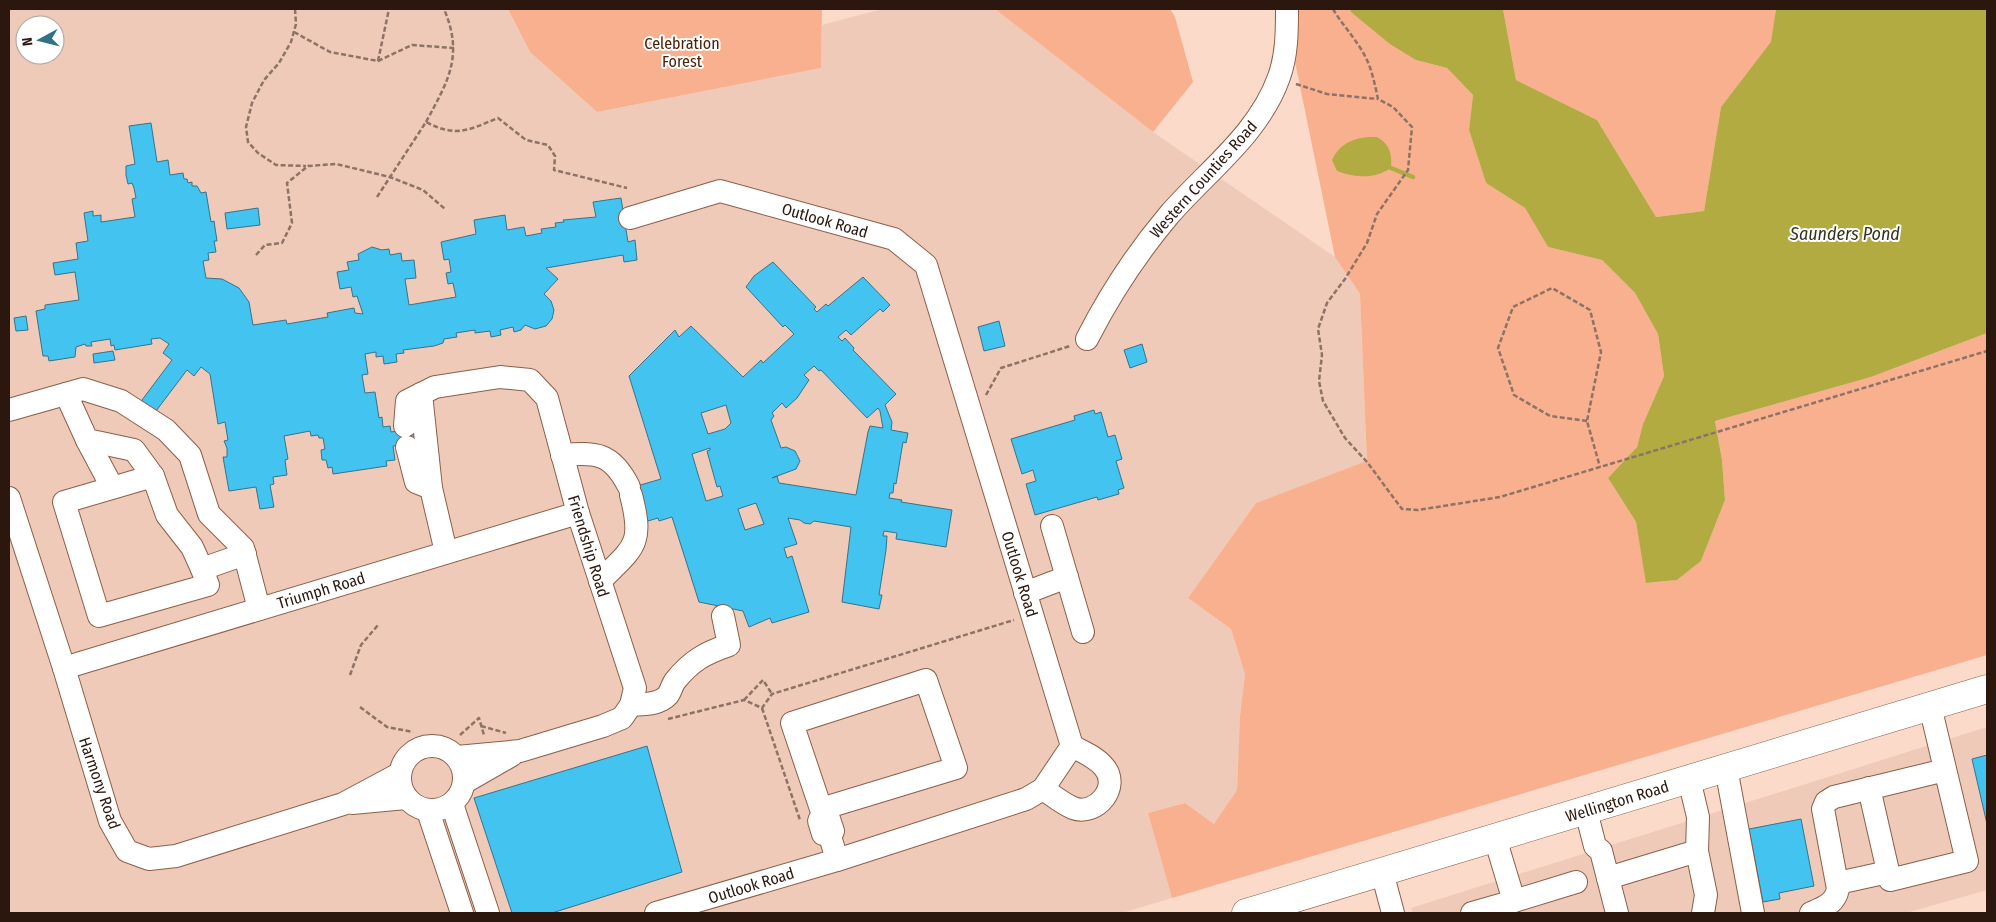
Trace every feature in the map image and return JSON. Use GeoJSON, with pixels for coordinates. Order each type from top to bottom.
{"type":"FeatureCollection","features":[{"type":"Feature","properties":{"kind":"main road","name":"Wellington Road"},"geometry":{"type":"LineString","coordinates":[[1246,913],[1987,689]]}},
{"type":"Feature","properties":{"kind":"street","name":"Western Counties Road"},"geometry":{"type":"LineString","coordinates":[[1081,342],[1135,256],[1170,214],[1254,124],[1279,77],[1284,57],[1287,9]]}},
{"type":"Feature","properties":{"kind":"street","name":"Outlook Road"},"geometry":{"type":"LineString","coordinates":[[630,218],[720,190],[894,239],[926,265],[1072,746],[1044,789],[1026,799],[837,860],[656,913]]}},
{"type":"Feature","properties":{"kind":"street","name":"Friendship Road"},"geometry":{"type":"LineString","coordinates":[[430,488],[416,482],[406,436],[407,401],[435,387],[500,377],[530,380],[547,398],[578,513],[635,688],[630,705]]}},
{"type":"Feature","properties":{"kind":"street"},"geometry":{"type":"LineString","coordinates":[[9,410],[83,389],[121,401],[166,430],[190,455],[209,514],[244,548],[259,609]]}},
{"type":"Feature","properties":{"kind":"street"},"geometry":{"type":"LineString","coordinates":[[66,394],[87,440],[112,487]]}},
{"type":"Feature","properties":{"kind":"street"},"geometry":{"type":"LineString","coordinates":[[421,394],[430,488],[446,552]]}},
{"type":"Feature","properties":{"kind":"street"},"geometry":{"type":"LineString","coordinates":[[87,440],[134,450],[153,476],[167,515],[192,547],[208,585],[99,616],[64,502],[153,476]]}},
{"type":"Feature","properties":{"kind":"street"},"geometry":{"type":"LineString","coordinates":[[562,454],[596,454],[612,464],[624,476],[630,491],[638,527],[636,539],[629,551],[600,581]]}},
{"type":"Feature","properties":{"kind":"street","name":"Harmony Road"},"geometry":{"type":"LineString","coordinates":[[9,498],[12,521],[64,668],[110,821],[127,851],[149,859],[176,856],[343,804],[399,774]]}},
{"type":"Feature","properties":{"kind":"street","name":"Triumph Road"},"geometry":{"type":"LineString","coordinates":[[64,668],[578,513]]}},
{"type":"Feature","properties":{"kind":"street"},"geometry":{"type":"LineString","coordinates":[[1052,526],[1084,632]]}},
{"type":"Feature","properties":{"kind":"street"},"geometry":{"type":"LineString","coordinates":[[202,569],[245,554]]}},
{"type":"Feature","properties":{"kind":"street"},"geometry":{"type":"LineString","coordinates":[[1025,592],[1067,577]]}},
{"type":"Feature","properties":{"kind":"street"},"geometry":{"type":"LineString","coordinates":[[457,758],[514,742],[622,718],[630,705],[658,701],[668,695],[673,684],[684,671],[705,653],[729,645],[723,616]]}},
{"type":"Feature","properties":{"kind":"street"},"geometry":{"type":"LineString","coordinates":[[822,811],[956,768],[926,680],[792,723],[822,811],[829,819],[833,831],[830,836],[837,860]]}},
{"type":"Feature","properties":{"kind":"street"},"geometry":{"type":"LineString","coordinates":[[1869,788],[1890,880],[1967,861],[1930,706]]}},
{"type":"Feature","properties":{"kind":"street"},"geometry":{"type":"LineString","coordinates":[[465,782],[457,758],[446,749],[436,745],[422,746],[411,752],[399,774],[401,787],[406,798],[428,811],[442,809],[452,804],[460,794],[465,782],[514,742]]}},
{"type":"Feature","properties":{"kind":"street"},"geometry":{"type":"LineString","coordinates":[[1044,789],[1077,809],[1093,808],[1102,801],[1108,791],[1110,780],[1105,768],[1093,757],[1072,746]]}},
{"type":"Feature","properties":{"kind":"street"},"geometry":{"type":"LineString","coordinates":[[1726,768],[1753,913]]}},
{"type":"Feature","properties":{"kind":"street"},"geometry":{"type":"LineString","coordinates":[[1811,913],[1828,906],[1837,895],[1838,883],[1824,805],[1834,797],[1945,770]]}},
{"type":"Feature","properties":{"kind":"street"},"geometry":{"type":"LineString","coordinates":[[1689,779],[1698,817],[1697,851],[1706,895],[1703,913]]}},
{"type":"Feature","properties":{"kind":"street","name":"Harmony Road"},"geometry":{"type":"LineString","coordinates":[[343,804],[406,798]]}},
{"type":"Feature","properties":{"kind":"street"},"geometry":{"type":"LineString","coordinates":[[452,804],[488,913]]}},
{"type":"Feature","properties":{"kind":"street"},"geometry":{"type":"LineString","coordinates":[[428,811],[462,913]]}},
{"type":"Feature","properties":{"kind":"street"},"geometry":{"type":"LineString","coordinates":[[1586,811],[1595,846],[1601,851],[1617,913]]}},
{"type":"Feature","properties":{"kind":"street"},"geometry":{"type":"LineString","coordinates":[[1495,838],[1514,901]]}},
{"type":"Feature","properties":{"kind":"street"},"geometry":{"type":"LineString","coordinates":[[1608,878],[1697,851]]}},
{"type":"Feature","properties":{"kind":"street"},"geometry":{"type":"LineString","coordinates":[[1382,872],[1393,913]]}},
{"type":"Feature","properties":{"kind":"street"},"geometry":{"type":"LineString","coordinates":[[1838,883],[1888,872]]}},
{"type":"Feature","properties":{"kind":"street"},"geometry":{"type":"LineString","coordinates":[[1472,913],[1576,882]]}},
{"type":"Feature","properties":{"kind":"path"},"geometry":{"type":"LineString","coordinates":[[296,9],[292,42],[260,88],[252,103],[246,127],[248,142],[258,154],[276,165],[308,166],[336,164],[390,177],[423,190],[446,209]]}},
{"type":"Feature","properties":{"kind":"path"},"geometry":{"type":"LineString","coordinates":[[378,61],[389,9]]}},
{"type":"Feature","properties":{"kind":"path"},"geometry":{"type":"LineString","coordinates":[[377,197],[426,122],[450,78],[454,48],[450,23],[444,9]]}},
{"type":"Feature","properties":{"kind":"path"},"geometry":{"type":"LineString","coordinates":[[1333,9],[1367,59],[1374,78],[1378,99]]}},
{"type":"Feature","properties":{"kind":"path"},"geometry":{"type":"LineString","coordinates":[[294,32],[330,52],[378,61],[412,45],[454,48]]}},
{"type":"Feature","properties":{"kind":"path"},"geometry":{"type":"LineString","coordinates":[[1279,77],[1308,90],[1327,94],[1378,99],[1393,107],[1412,127],[1408,170],[1377,214],[1367,243],[1327,303],[1318,329],[1322,356],[1319,381],[1323,401],[1345,438],[1367,462],[1402,509],[1418,510],[1500,497],[1987,351]]}},
{"type":"Feature","properties":{"kind":"path"},"geometry":{"type":"LineString","coordinates":[[426,122],[439,129],[461,132],[498,118],[526,140],[548,145],[555,156],[554,170],[627,188]]}},
{"type":"Feature","properties":{"kind":"path"},"geometry":{"type":"LineString","coordinates":[[256,255],[265,245],[282,242],[292,223],[287,183],[308,166]]}},
{"type":"Feature","properties":{"kind":"path"},"geometry":{"type":"LineString","coordinates":[[1586,421],[1550,416],[1514,395],[1498,348],[1513,307],[1552,288],[1590,310],[1597,335],[1601,352],[1586,421],[1600,467]]}},
{"type":"Feature","properties":{"kind":"path"},"geometry":{"type":"LineString","coordinates":[[986,395],[1002,368],[1081,342]]}},
{"type":"Feature","properties":{"kind":"path"},"geometry":{"type":"LineString","coordinates":[[762,708],[772,694],[1014,620]]}},
{"type":"Feature","properties":{"kind":"path"},"geometry":{"type":"LineString","coordinates":[[350,675],[361,645],[378,625]]}},
{"type":"Feature","properties":{"kind":"path"},"geometry":{"type":"LineString","coordinates":[[664,720],[744,700],[763,680],[772,694]]}},
{"type":"Feature","properties":{"kind":"path"},"geometry":{"type":"LineString","coordinates":[[744,700],[762,708],[802,827]]}},
{"type":"Feature","properties":{"kind":"path"},"geometry":{"type":"LineString","coordinates":[[360,707],[387,727],[412,732]]}},
{"type":"Feature","properties":{"kind":"path"},"geometry":{"type":"LineString","coordinates":[[460,735],[478,718],[485,740]]}},
{"type":"Feature","properties":{"kind":"path"},"geometry":{"type":"LineString","coordinates":[[481,726],[514,742]]}},
{"type":"Feature","properties":{"kind":"shaded area"},"geometry":{"type":"Polygon","coordinates":[[[9,9],[508,9],[530,52],[597,112],[821,68],[822,25],[882,9],[995,9],[1153,132],[1335,257],[1360,294],[1367,462],[1256,503],[1188,598],[1231,629],[1245,674],[1240,716],[1237,790],[1214,824],[1185,803],[1148,813],[1172,898],[1122,913],[9,913],[9,9]]]}},
{"type":"Feature","properties":{"kind":"shaded area"},"geometry":{"type":"Polygon","coordinates":[[[1987,727],[1987,890],[1906,913],[1413,913],[1411,908],[1987,727]]]}},
{"type":"Feature","properties":{"kind":"green space","name":"Celebration Forest"},"geometry":{"type":"Polygon","coordinates":[[[508,9],[822,9],[821,68],[597,112],[530,52],[508,9]]]}},
{"type":"Feature","properties":{"kind":"green space"},"geometry":{"type":"Polygon","coordinates":[[[995,9],[1170,9],[1175,17],[1193,82],[1153,132],[995,9]]]}},
{"type":"Feature","properties":{"kind":"green space"},"geometry":{"type":"Polygon","coordinates":[[[1299,9],[1350,9],[1351,12],[1416,60],[1447,68],[1473,95],[1469,130],[1486,183],[1525,208],[1548,247],[1602,260],[1635,293],[1658,334],[1664,376],[1643,424],[1637,447],[1608,478],[1636,522],[1647,583],[1677,580],[1701,561],[1725,500],[1722,460],[1715,421],[1871,377],[1987,333],[1987,655],[1172,898],[1148,813],[1185,803],[1214,824],[1237,790],[1240,716],[1245,674],[1231,629],[1188,598],[1256,503],[1367,461],[1360,294],[1335,257],[1295,62],[1299,9]]]}},
{"type":"Feature","properties":{"kind":"green space"},"geometry":{"type":"Polygon","coordinates":[[[1503,9],[1776,9],[1772,42],[1721,107],[1704,211],[1656,217],[1597,120],[1516,80],[1503,9]]]}},
{"type":"Feature","properties":{"kind":"water","name":"Saunders Pond"},"geometry":{"type":"Polygon","coordinates":[[[1350,9],[1503,9],[1516,80],[1597,120],[1656,217],[1704,211],[1721,107],[1771,42],[1776,9],[1987,9],[1987,333],[1871,377],[1715,421],[1722,460],[1725,500],[1701,561],[1677,580],[1646,583],[1636,522],[1608,478],[1637,447],[1643,424],[1664,376],[1658,334],[1635,293],[1602,260],[1548,247],[1525,208],[1486,183],[1469,130],[1473,95],[1447,68],[1416,60],[1390,44],[1351,12],[1350,9]]]}},
{"type":"Feature","properties":{"kind":"water"},"geometry":{"type":"Polygon","coordinates":[[[1377,137],[1385,143],[1389,150],[1391,168],[1372,176],[1351,175],[1337,171],[1332,160],[1344,145],[1356,139],[1377,137]]]}},
{"type":"Feature","properties":{"kind":"building"},"geometry":{"type":"Polygon","coordinates":[[[151,123],[157,162],[168,160],[170,175],[183,173],[184,179],[187,179],[188,183],[192,182],[192,186],[197,186],[201,193],[206,192],[211,222],[214,221],[217,241],[214,241],[216,252],[208,253],[209,260],[203,261],[206,278],[222,279],[239,288],[249,302],[253,325],[286,320],[287,324],[328,317],[327,313],[354,308],[355,313],[363,314],[357,296],[353,297],[351,287],[340,289],[337,272],[349,270],[347,262],[359,260],[358,254],[372,247],[382,250],[389,249],[390,255],[401,253],[402,261],[414,260],[416,278],[405,279],[409,305],[456,297],[453,283],[448,284],[446,273],[451,272],[449,259],[444,260],[441,242],[476,234],[474,220],[505,215],[507,230],[524,227],[526,236],[542,233],[541,229],[556,227],[555,223],[564,222],[563,220],[596,217],[593,202],[621,198],[628,242],[635,240],[637,260],[624,262],[623,255],[546,268],[558,279],[544,294],[551,301],[554,310],[552,319],[546,326],[535,329],[525,325],[521,330],[514,332],[513,327],[500,330],[501,335],[491,337],[490,331],[475,333],[475,330],[456,333],[457,337],[444,339],[443,343],[434,346],[403,350],[404,353],[396,354],[397,362],[384,364],[383,356],[376,357],[376,352],[365,354],[368,374],[362,375],[365,393],[375,392],[379,418],[382,417],[383,427],[390,426],[391,432],[421,427],[424,441],[393,446],[395,460],[386,461],[387,466],[333,474],[332,467],[328,468],[326,460],[322,460],[321,450],[325,449],[323,438],[319,438],[318,435],[311,436],[310,431],[284,436],[288,459],[285,460],[287,475],[273,477],[274,484],[270,485],[274,507],[260,509],[256,487],[229,491],[223,457],[227,457],[227,448],[224,441],[228,440],[225,422],[218,424],[210,374],[201,367],[194,376],[187,370],[153,415],[139,404],[172,360],[163,353],[169,344],[160,338],[151,339],[152,344],[115,350],[114,345],[111,346],[110,339],[91,342],[92,346],[86,346],[85,344],[76,347],[75,357],[49,361],[48,356],[43,356],[36,311],[45,309],[45,305],[79,300],[75,272],[55,275],[53,263],[78,259],[76,243],[88,241],[84,213],[93,211],[93,216],[101,215],[101,222],[135,217],[132,199],[136,198],[134,188],[132,183],[128,184],[126,175],[126,166],[135,164],[129,126],[151,123]]]}},
{"type":"Feature","properties":{"kind":"building"},"geometry":{"type":"Polygon","coordinates":[[[258,208],[260,225],[227,229],[225,213],[258,208]]]}},
{"type":"Feature","properties":{"kind":"building"},"geometry":{"type":"Polygon","coordinates":[[[773,262],[816,307],[814,309],[817,312],[826,304],[828,306],[863,277],[890,305],[883,312],[880,309],[851,335],[846,330],[838,337],[842,341],[845,338],[854,348],[853,350],[896,394],[885,405],[892,422],[891,430],[908,433],[906,443],[903,442],[896,484],[894,483],[893,493],[890,493],[889,498],[902,500],[901,502],[952,510],[946,547],[896,539],[897,533],[884,531],[883,536],[887,536],[879,595],[882,595],[879,609],[842,602],[851,527],[814,521],[810,524],[788,518],[797,544],[784,548],[787,558],[792,556],[809,612],[772,623],[770,618],[749,627],[743,611],[699,602],[672,517],[659,521],[658,518],[648,521],[637,486],[661,479],[629,376],[675,330],[679,337],[691,326],[743,377],[761,360],[763,363],[794,334],[785,325],[783,327],[746,287],[754,276],[773,262]],[[814,366],[804,375],[809,380],[797,398],[786,408],[782,403],[772,413],[774,416],[771,420],[781,448],[786,447],[795,451],[800,461],[796,469],[777,476],[779,483],[856,495],[870,426],[883,428],[878,408],[867,418],[821,370],[819,371],[814,366]],[[726,405],[701,413],[708,434],[725,429],[731,423],[726,405]],[[710,448],[692,454],[706,501],[723,496],[720,486],[717,487],[707,451],[710,448]],[[756,503],[738,509],[745,530],[764,524],[756,503]]]}},
{"type":"Feature","properties":{"kind":"building"},"geometry":{"type":"Polygon","coordinates":[[[26,316],[28,330],[16,331],[14,318],[26,316]]]}},
{"type":"Feature","properties":{"kind":"building"},"geometry":{"type":"Polygon","coordinates":[[[999,321],[1005,346],[984,351],[978,327],[999,321]]]}},
{"type":"Feature","properties":{"kind":"building"},"geometry":{"type":"Polygon","coordinates":[[[1142,344],[1147,362],[1130,368],[1124,350],[1142,344]]]}},
{"type":"Feature","properties":{"kind":"building"},"geometry":{"type":"Polygon","coordinates":[[[113,351],[115,360],[94,363],[93,354],[113,351]]]}},
{"type":"Feature","properties":{"kind":"building"},"geometry":{"type":"Polygon","coordinates":[[[1094,410],[1095,414],[1101,412],[1108,437],[1115,435],[1122,459],[1116,461],[1124,488],[1118,490],[1119,494],[1098,500],[1097,497],[1035,515],[1026,484],[1036,481],[1033,470],[1022,474],[1011,439],[1075,420],[1074,416],[1094,410]]]}},
{"type":"Feature","properties":{"kind":"building"},"geometry":{"type":"Polygon","coordinates":[[[647,746],[682,872],[552,913],[512,913],[474,798],[647,746]]]}},
{"type":"Feature","properties":{"kind":"building"},"geometry":{"type":"Polygon","coordinates":[[[1987,755],[1987,824],[1972,759],[1987,755]]]}},
{"type":"Feature","properties":{"kind":"building"},"geometry":{"type":"Polygon","coordinates":[[[1801,819],[1814,886],[1779,893],[1780,899],[1763,902],[1749,829],[1801,819]]]}},
{"type":"Feature","properties":{"kind":"waterway"},"geometry":{"type":"LineString","coordinates":[[1391,168],[1413,177]]}}]}
